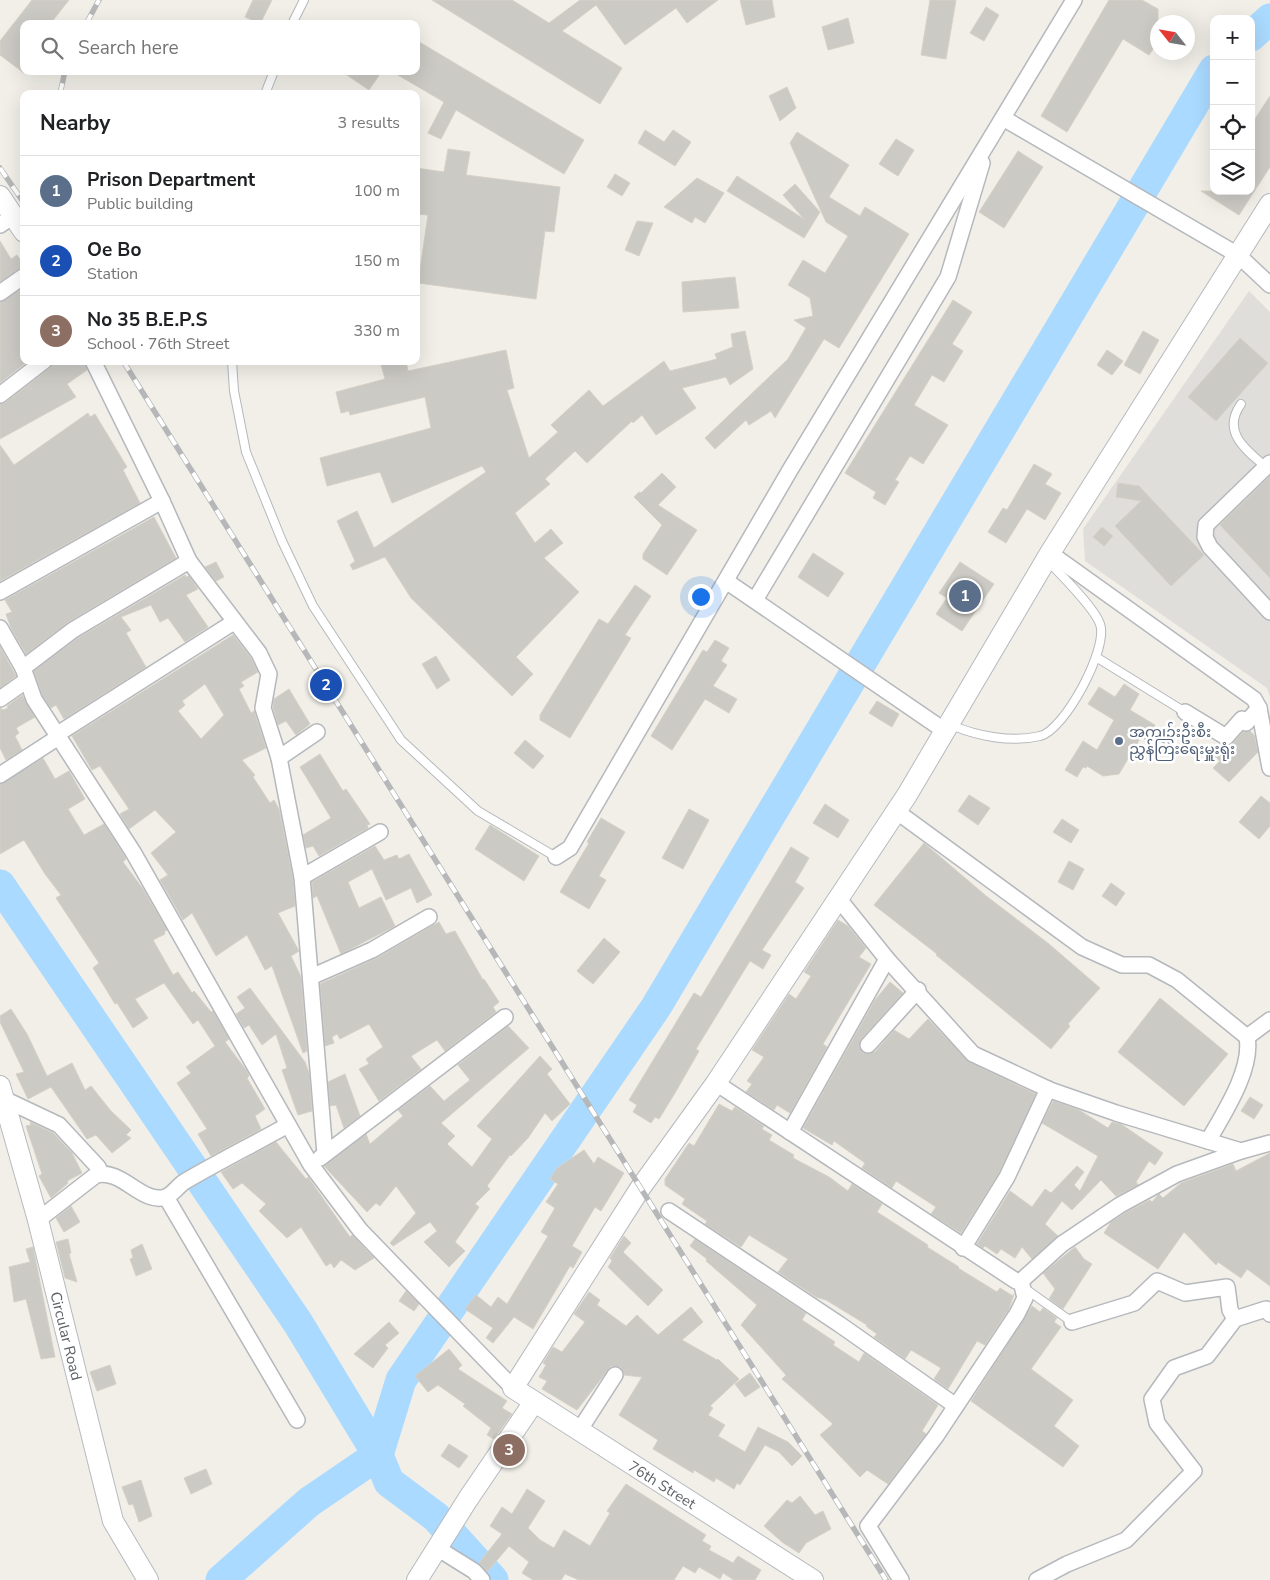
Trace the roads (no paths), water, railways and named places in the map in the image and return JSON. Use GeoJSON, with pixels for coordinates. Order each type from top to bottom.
{"type":"FeatureCollection","features":[{"type":"Feature","properties":{"kind":"street"},"geometry":{"type":"LineString","coordinates":[[556,858],[570,848],[790,470],[1074,0]]}},
{"type":"Feature","properties":{"kind":"street"},"geometry":{"type":"LineString","coordinates":[[1003,118],[1238,255],[1270,285]]}},
{"type":"Feature","properties":{"kind":"street"},"geometry":{"type":"LineString","coordinates":[[754,600],[948,277],[960,242],[987,145]]}},
{"type":"Feature","properties":{"kind":"street"},"geometry":{"type":"LineString","coordinates":[[0,196],[12,224]]}},
{"type":"Feature","properties":{"kind":"street"},"geometry":{"type":"LineString","coordinates":[[0,628],[25,674],[34,699],[56,737],[133,852],[310,1165],[360,1230],[514,1388],[641,1187],[716,1083],[896,811],[1049,556],[1270,204]]}},
{"type":"Feature","properties":{"kind":"street"},"geometry":{"type":"LineString","coordinates":[[0,294],[20,279]]}},
{"type":"Feature","properties":{"kind":"street"},"geometry":{"type":"LineString","coordinates":[[0,395],[39,365]]}},
{"type":"Feature","properties":{"kind":"street"},"geometry":{"type":"LineString","coordinates":[[95,365],[162,501],[189,561],[259,653],[269,674],[263,708],[279,758],[302,877],[324,1154]]}},
{"type":"Feature","properties":{"kind":"street"},"geometry":{"type":"LineString","coordinates":[[1268,465],[1206,525],[1205,536],[1210,547],[1270,612]]}},
{"type":"Feature","properties":{"kind":"street"},"geometry":{"type":"LineString","coordinates":[[0,592],[162,501]]}},
{"type":"Feature","properties":{"kind":"street"},"geometry":{"type":"LineString","coordinates":[[1049,556],[1254,700],[1259,708],[1270,768]]}},
{"type":"Feature","properties":{"kind":"street"},"geometry":{"type":"LineString","coordinates":[[0,699],[73,630],[189,561]]}},
{"type":"Feature","properties":{"kind":"street"},"geometry":{"type":"LineString","coordinates":[[726,581],[895,697],[947,727]]}},
{"type":"Feature","properties":{"kind":"street"},"geometry":{"type":"LineString","coordinates":[[0,775],[234,622]]}},
{"type":"Feature","properties":{"kind":"street"},"geometry":{"type":"LineString","coordinates":[[1186,712],[1226,737],[1242,719],[1246,723],[1259,708]]}},
{"type":"Feature","properties":{"kind":"street"},"geometry":{"type":"LineString","coordinates":[[279,758],[317,732]]}},
{"type":"Feature","properties":{"kind":"street"},"geometry":{"type":"LineString","coordinates":[[896,811],[1082,947],[1122,965],[1149,965],[1177,980],[1247,1037],[1250,1050],[1243,1070],[1232,1098],[1208,1141]]}},
{"type":"Feature","properties":{"kind":"street"},"geometry":{"type":"LineString","coordinates":[[302,877],[380,832]]}},
{"type":"Feature","properties":{"kind":"street"},"geometry":{"type":"LineString","coordinates":[[838,898],[887,959],[918,990],[973,1054],[1048,1089],[1116,1113],[1241,1151]]}},
{"type":"Feature","properties":{"kind":"street"},"geometry":{"type":"LineString","coordinates":[[311,977],[372,950],[429,917]]}},
{"type":"Feature","properties":{"kind":"street"},"geometry":{"type":"LineString","coordinates":[[790,1132],[887,959]]}},
{"type":"Feature","properties":{"kind":"street"},"geometry":{"type":"LineString","coordinates":[[868,1045],[918,990]]}},
{"type":"Feature","properties":{"kind":"street"},"geometry":{"type":"LineString","coordinates":[[310,1165],[505,1017]]}},
{"type":"Feature","properties":{"kind":"street"},"geometry":{"type":"LineString","coordinates":[[1247,1037],[1270,1020]]}},
{"type":"Feature","properties":{"kind":"street"},"geometry":{"type":"LineString","coordinates":[[716,1083],[1010,1279],[1021,1283]]}},
{"type":"Feature","properties":{"kind":"street"},"geometry":{"type":"LineString","coordinates":[[963,1248],[1007,1177],[1048,1089]]}},
{"type":"Feature","properties":{"kind":"street"},"geometry":{"type":"LineString","coordinates":[[2,1092],[59,1124],[98,1167],[100,1174]]}},
{"type":"Feature","properties":{"kind":"street","name":"Circular Road"},"geometry":{"type":"LineString","coordinates":[[2,1092],[38,1220],[113,1521],[148,1580]]}},
{"type":"Feature","properties":{"kind":"street"},"geometry":{"type":"LineString","coordinates":[[38,1220],[96,1175],[100,1174],[116,1176],[152,1197],[166,1197],[182,1183],[288,1125]]}},
{"type":"Feature","properties":{"kind":"street"},"geometry":{"type":"LineString","coordinates":[[1021,1283],[1062,1244],[1120,1205],[1177,1174],[1241,1151],[1270,1143]]}},
{"type":"Feature","properties":{"kind":"street"},"geometry":{"type":"LineString","coordinates":[[166,1197],[297,1420]]}},
{"type":"Feature","properties":{"kind":"street"},"geometry":{"type":"LineString","coordinates":[[669,1211],[839,1324],[956,1406]]}},
{"type":"Feature","properties":{"kind":"street"},"geometry":{"type":"LineString","coordinates":[[1072,1322],[1134,1303],[1157,1281],[1184,1293],[1227,1287],[1230,1310],[1235,1319]]}},
{"type":"Feature","properties":{"kind":"street"},"geometry":{"type":"LineString","coordinates":[[901,1580],[868,1526],[956,1406],[1024,1303],[1025,1298],[1021,1283]]}},
{"type":"Feature","properties":{"kind":"street"},"geometry":{"type":"LineString","coordinates":[[1037,1580],[1067,1564],[1126,1540],[1194,1471],[1157,1423],[1152,1398],[1174,1368],[1207,1356],[1235,1319],[1266,1309],[1270,1314]]}},
{"type":"Feature","properties":{"kind":"street"},"geometry":{"type":"LineString","coordinates":[[578,1432],[615,1375]]}},
{"type":"Feature","properties":{"kind":"street","name":"76th Street"},"geometry":{"type":"LineString","coordinates":[[514,1388],[578,1432],[813,1580]]}},
{"type":"Feature","properties":{"kind":"street"},"geometry":{"type":"LineString","coordinates":[[417,1580],[468,1499],[534,1402]]}},
{"type":"Feature","properties":{"kind":"street"},"geometry":{"type":"LineString","coordinates":[[441,1541],[482,1580]]}},
{"type":"Feature","properties":{"kind":"lane"},"geometry":{"type":"LineString","coordinates":[[294,20],[304,0]]}},
{"type":"Feature","properties":{"kind":"lane"},"geometry":{"type":"LineString","coordinates":[[267,90],[272,75]]}},
{"type":"Feature","properties":{"kind":"lane"},"geometry":{"type":"LineString","coordinates":[[232,365],[234,391],[246,452],[282,541],[313,606],[401,740],[478,810],[556,858]]}},
{"type":"Feature","properties":{"kind":"lane"},"geometry":{"type":"LineString","coordinates":[[1242,404],[1236,412],[1234,432],[1247,451],[1268,465]]}},
{"type":"Feature","properties":{"kind":"lane"},"geometry":{"type":"LineString","coordinates":[[947,727],[989,736],[1019,739],[1042,736],[1060,722],[1089,675],[1102,639],[1100,624],[1049,556]]}},
{"type":"Feature","properties":{"kind":"lane"},"geometry":{"type":"LineString","coordinates":[[1096,657],[1186,712]]}},
{"type":"Feature","properties":{"kind":"lane"},"geometry":{"type":"LineString","coordinates":[[1021,1283],[1072,1322]]}},
{"type":"Feature","properties":{"kind":"waterway"},"geometry":{"type":"LineString","coordinates":[[1255,32],[1270,19]]}},
{"type":"Feature","properties":{"kind":"waterway"},"geometry":{"type":"LineString","coordinates":[[493,1580],[436,1517],[389,1482],[378,1455],[401,1380],[656,1007],[1210,77]]}},
{"type":"Feature","properties":{"kind":"waterway"},"geometry":{"type":"LineString","coordinates":[[0,885],[298,1323],[378,1455],[309,1502],[221,1580]]}},
{"type":"Feature","properties":{"kind":"railway"},"geometry":{"type":"LineString","coordinates":[[88,20],[99,0]]}},
{"type":"Feature","properties":{"kind":"railway"},"geometry":{"type":"LineString","coordinates":[[61,90],[64,75]]}},
{"type":"Feature","properties":{"kind":"railway"},"geometry":{"type":"LineString","coordinates":[[0,168],[20,197]]}},
{"type":"Feature","properties":{"kind":"railway"},"geometry":{"type":"LineString","coordinates":[[126,365],[886,1580]]}},
{"type":"Feature","properties":{"kind":"place","name":"Prison Department"},"geometry":{"type":"Point","coordinates":[965,596]}},
{"type":"Feature","properties":{"kind":"place","name":"Oe Bo"},"geometry":{"type":"Point","coordinates":[326,685]}},
{"type":"Feature","properties":{"kind":"place","name":"အကျဉ်းဦးစီး ညွှန်ကြးရေးမှူးရုံး"},"geometry":{"type":"Point","coordinates":[1119,741]}},
{"type":"Feature","properties":{"kind":"place","name":"No 35 B.E.P.S"},"geometry":{"type":"Point","coordinates":[509,1450]}}]}
